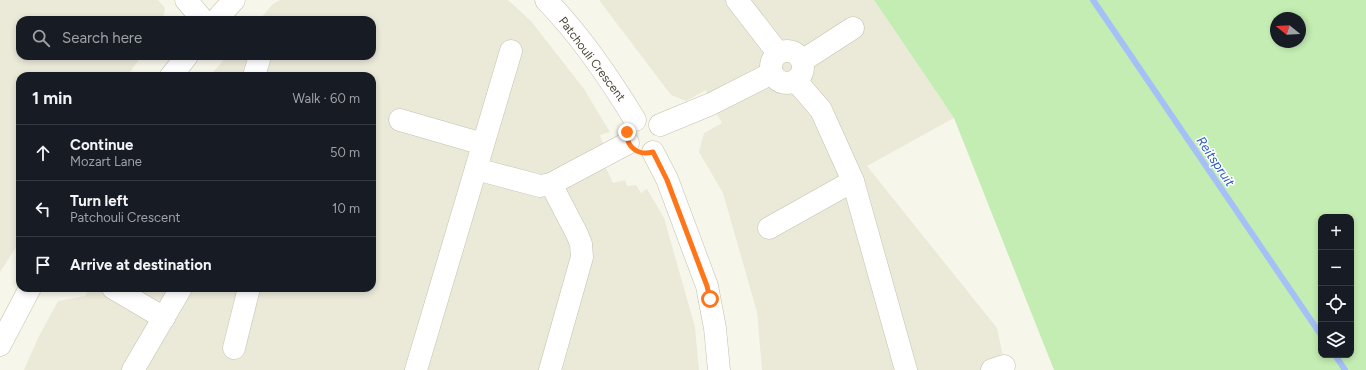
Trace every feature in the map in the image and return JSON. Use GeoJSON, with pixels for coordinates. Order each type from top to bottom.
{"type":"FeatureCollection","features":[{"type":"Feature","properties":{"kind":"street"},"geometry":{"type":"LineString","coordinates":[[186,0],[200,16]]}},
{"type":"Feature","properties":{"kind":"street"},"geometry":{"type":"LineString","coordinates":[[220,16],[234,0]]}},
{"type":"Feature","properties":{"kind":"street","name":"Patchouli Crescent"},"geometry":{"type":"LineString","coordinates":[[546,0],[612,81],[635,120]]}},
{"type":"Feature","properties":{"kind":"street"},"geometry":{"type":"LineString","coordinates":[[737,0],[775,63],[776,79],[782,82],[789,83],[799,71],[853,28]]}},
{"type":"Feature","properties":{"kind":"street"},"geometry":{"type":"LineString","coordinates":[[660,125],[712,104],[775,63],[785,51],[798,55],[799,71],[821,110],[853,181],[906,370]]}},
{"type":"Feature","properties":{"kind":"street"},"geometry":{"type":"LineString","coordinates":[[416,370],[511,52]]}},
{"type":"Feature","properties":{"kind":"street"},"geometry":{"type":"LineString","coordinates":[[174,72],[183,60]]}},
{"type":"Feature","properties":{"kind":"street"},"geometry":{"type":"LineString","coordinates":[[255,72],[259,60]]}},
{"type":"Feature","properties":{"kind":"street"},"geometry":{"type":"LineString","coordinates":[[644,117],[650,118],[660,125],[663,131],[663,137],[653,152],[647,154],[639,153],[631,148],[628,143],[627,132],[629,126],[635,120],[644,117]]}},
{"type":"Feature","properties":{"kind":"street"},"geometry":{"type":"LineString","coordinates":[[400,120],[483,144]]}},
{"type":"Feature","properties":{"kind":"street"},"geometry":{"type":"LineString","coordinates":[[476,169],[540,186],[551,184],[628,143]]}},
{"type":"Feature","properties":{"kind":"street"},"geometry":{"type":"LineString","coordinates":[[653,152],[667,180],[707,286],[719,370]]}},
{"type":"Feature","properties":{"kind":"street"},"geometry":{"type":"LineString","coordinates":[[769,228],[853,181]]}},
{"type":"Feature","properties":{"kind":"street"},"geometry":{"type":"LineString","coordinates":[[550,370],[582,257],[581,244],[577,234],[551,184]]}},
{"type":"Feature","properties":{"kind":"street"},"geometry":{"type":"LineString","coordinates":[[0,345],[28,292]]}},
{"type":"Feature","properties":{"kind":"street"},"geometry":{"type":"LineString","coordinates":[[120,292],[164,318]]}},
{"type":"Feature","properties":{"kind":"street"},"geometry":{"type":"LineString","coordinates":[[133,370],[179,292]]}},
{"type":"Feature","properties":{"kind":"street"},"geometry":{"type":"LineString","coordinates":[[234,348],[248,292]]}},
{"type":"Feature","properties":{"kind":"shaded area"},"geometry":{"type":"Polygon","coordinates":[[[0,0],[158,0],[165,8],[164,16],[16,16],[16,60],[139,60],[130,72],[16,72],[16,247],[0,272],[0,0]]]}},
{"type":"Feature","properties":{"kind":"shaded area"},"geometry":{"type":"Polygon","coordinates":[[[280,0],[508,0],[531,21],[584,89],[610,132],[600,135],[603,144],[597,149],[613,183],[625,180],[627,186],[636,185],[641,193],[647,189],[664,218],[695,327],[699,370],[24,370],[38,338],[58,301],[85,296],[88,292],[376,292],[376,72],[213,72],[224,60],[376,60],[376,16],[262,16],[273,4],[280,0]]]}},
{"type":"Feature","properties":{"kind":"shaded area"},"geometry":{"type":"Polygon","coordinates":[[[599,0],[874,0],[954,118],[867,166],[997,328],[1006,370],[762,370],[757,312],[723,193],[699,152],[704,133],[722,123],[711,104],[706,90],[686,101],[671,95],[599,0]]]}},
{"type":"Feature","properties":{"kind":"green space","name":"Reitspruit"},"geometry":{"type":"Polygon","coordinates":[[[874,0],[1366,0],[1366,370],[1054,370],[954,118],[874,0]]]}},
{"type":"Feature","properties":{"kind":"waterway","name":"Reitspruit"},"geometry":{"type":"LineString","coordinates":[[1093,0],[1318,331]]}},
{"type":"Feature","properties":{"kind":"waterway","name":"Reitspruit"},"geometry":{"type":"LineString","coordinates":[[1337,358],[1345,370]]}},
{"type":"Feature","properties":{"kind":"route"},"geometry":{"type":"LineString","coordinates":[[627,132],[626,138],[631,148],[641,153],[647,154],[653,152],[667,180],[707,286],[710,299]]}}]}
